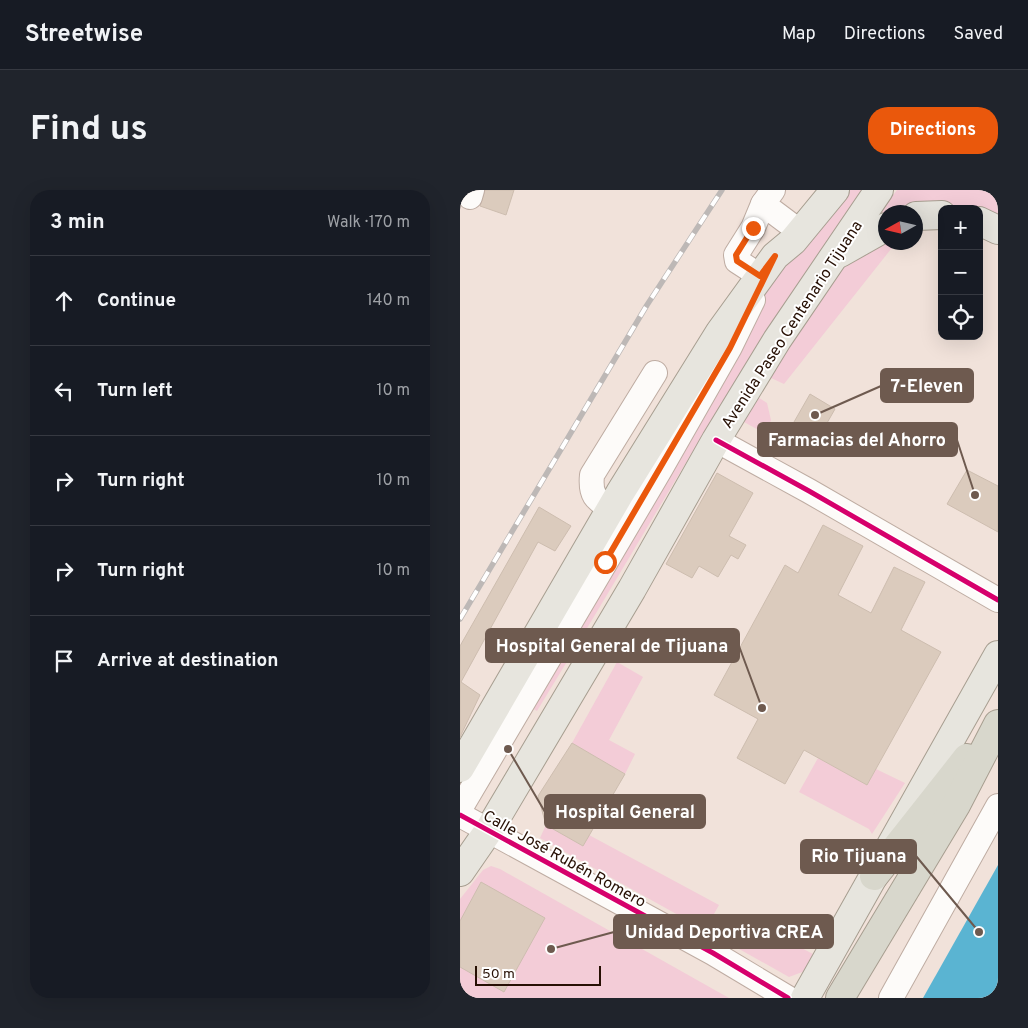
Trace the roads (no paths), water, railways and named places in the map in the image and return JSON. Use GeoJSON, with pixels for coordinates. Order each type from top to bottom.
{"type":"FeatureCollection","features":[{"type":"Feature","properties":{"kind":"highway"},"geometry":{"type":"LineString","coordinates":[[874,876],[998,720]]}},
{"type":"Feature","properties":{"kind":"highway"},"geometry":{"type":"LineString","coordinates":[[840,998],[952,813],[998,724]]}},
{"type":"Feature","properties":{"kind":"main road"},"geometry":{"type":"LineString","coordinates":[[460,768],[683,391],[720,332],[768,266],[791,225],[819,190]]}},
{"type":"Feature","properties":{"kind":"main road"},"geometry":{"type":"LineString","coordinates":[[768,266],[793,241],[835,190]]}},
{"type":"Feature","properties":{"kind":"main road","name":"Avenida Paseo Centenario Tijuana"},"geometry":{"type":"LineString","coordinates":[[460,872],[476,823],[627,597],[716,440],[778,340],[879,190]]}},
{"type":"Feature","properties":{"kind":"main road"},"geometry":{"type":"LineString","coordinates":[[923,216],[938,215]]}},
{"type":"Feature","properties":{"kind":"main road"},"geometry":{"type":"LineString","coordinates":[[983,222],[998,230]]}},
{"type":"Feature","properties":{"kind":"main road"},"geometry":{"type":"LineString","coordinates":[[833,257],[878,232]]}},
{"type":"Feature","properties":{"kind":"main road"},"geometry":{"type":"LineString","coordinates":[[805,998],[998,654]]}},
{"type":"Feature","properties":{"kind":"street"},"geometry":{"type":"LineString","coordinates":[[460,809],[730,348],[768,266],[737,261],[736,255],[753,228],[768,197],[791,225]]}},
{"type":"Feature","properties":{"kind":"street"},"geometry":{"type":"LineString","coordinates":[[460,854],[476,823],[721,410],[778,321],[833,257]]}},
{"type":"Feature","properties":{"kind":"street"},"geometry":{"type":"LineString","coordinates":[[612,509],[598,501],[590,489],[592,475],[655,374]]}},
{"type":"Feature","properties":{"kind":"street"},"geometry":{"type":"LineString","coordinates":[[716,440],[810,491],[998,600]]}},
{"type":"Feature","properties":{"kind":"street"},"geometry":{"type":"LineString","coordinates":[[891,998],[998,806]]}},
{"type":"Feature","properties":{"kind":"street","name":"Calle José Rubén Romero"},"geometry":{"type":"LineString","coordinates":[[476,823],[713,953],[788,998]]}},
{"type":"Feature","properties":{"kind":"water"},"geometry":{"type":"Polygon","coordinates":[[[998,865],[998,998],[923,998],[998,865]]]}},
{"type":"Feature","properties":{"kind":"railway"},"geometry":{"type":"LineString","coordinates":[[460,619],[647,305],[722,190]]}},
{"type":"Feature","properties":{"kind":"place","name":"7-Eleven"},"geometry":{"type":"Point","coordinates":[815,415]}},
{"type":"Feature","properties":{"kind":"place","name":"Farmacias del Ahorro"},"geometry":{"type":"Point","coordinates":[975,495]}},
{"type":"Feature","properties":{"kind":"place","name":"Hospital General de Tijuana"},"geometry":{"type":"Point","coordinates":[762,708]}},
{"type":"Feature","properties":{"kind":"place","name":"Hospital General"},"geometry":{"type":"Point","coordinates":[508,749]}},
{"type":"Feature","properties":{"kind":"place","name":"Rio Tijuana"},"geometry":{"type":"Point","coordinates":[979,932]}},
{"type":"Feature","properties":{"kind":"place","name":"Unidad Deportiva CREA"},"geometry":{"type":"Point","coordinates":[551,949]}}]}
